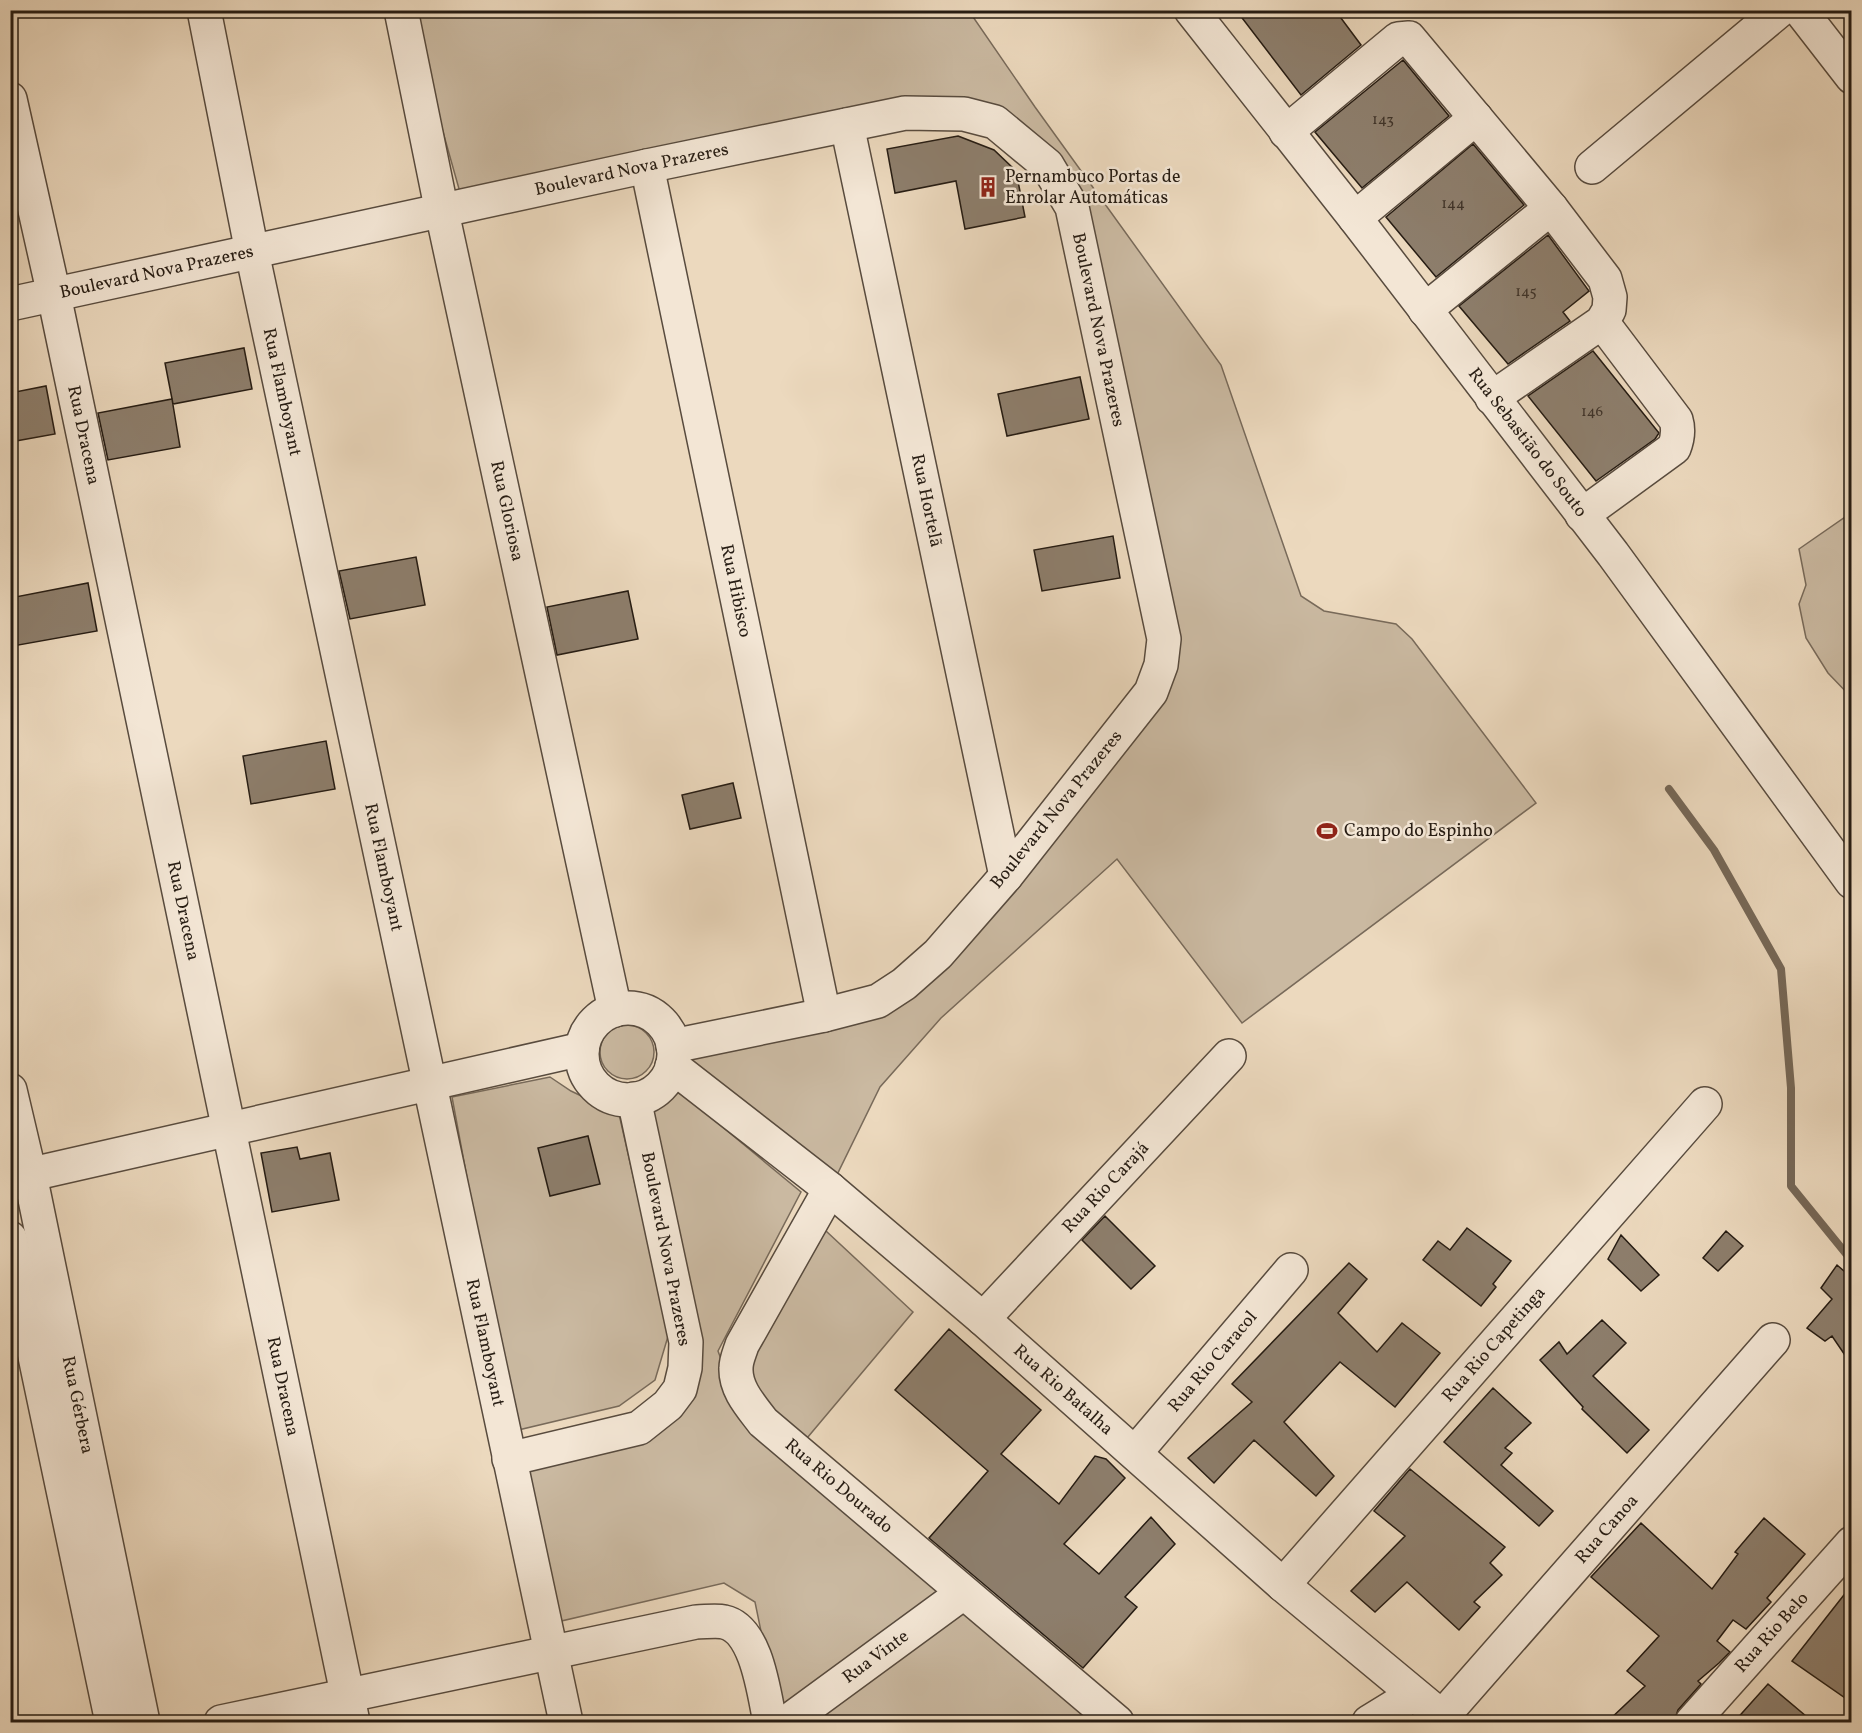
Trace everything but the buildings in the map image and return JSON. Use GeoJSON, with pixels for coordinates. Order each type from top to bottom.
{"type":"FeatureCollection","features":[{"type":"Feature","properties":{"kind":"street","name":"Rua Flamboyant"},"geometry":{"type":"LineString","coordinates":[[204,10],[252,252],[566,1722]]}},
{"type":"Feature","properties":{"kind":"street","name":"Rua Gloriosa"},"geometry":{"type":"LineString","coordinates":[[401,10],[442,212],[615,1010]]}},
{"type":"Feature","properties":{"kind":"street","name":"Rua Sebastião do Souto"},"geometry":{"type":"LineString","coordinates":[[1191,10],[1355,218],[1620,564],[1851,882]]}},
{"type":"Feature","properties":{"kind":"street"},"geometry":{"type":"LineString","coordinates":[[1592,167],[1780,10]]}},
{"type":"Feature","properties":{"kind":"street"},"geometry":{"type":"LineString","coordinates":[[1800,10],[1851,77]]}},
{"type":"Feature","properties":{"kind":"street"},"geometry":{"type":"LineString","coordinates":[[1286,132],[1398,39],[1409,38],[1414,41],[1551,208],[1609,286],[1609,310],[1602,322],[1492,398]]}},
{"type":"Feature","properties":{"kind":"street","name":"Rua Dracena"},"geometry":{"type":"LineString","coordinates":[[10,99],[54,294],[350,1708]]}},
{"type":"Feature","properties":{"kind":"street","name":"Boulevard Nova Prazeres"},"geometry":{"type":"LineString","coordinates":[[10,304],[647,166],[905,113],[964,114],[995,122],[1047,165],[1072,207],[1164,639],[1161,665],[1151,692],[1006,876],[938,954],[904,984],[878,1000],[673,1056]]}},
{"type":"Feature","properties":{"kind":"street"},"geometry":{"type":"LineString","coordinates":[[1355,218],[1476,118]]}},
{"type":"Feature","properties":{"kind":"street","name":"Rua Hortelã"},"geometry":{"type":"LineString","coordinates":[[847,125],[1006,876]]}},
{"type":"Feature","properties":{"kind":"street","name":"Rua Hibisco"},"geometry":{"type":"LineString","coordinates":[[647,166],[824,1015]]}},
{"type":"Feature","properties":{"kind":"street"},"geometry":{"type":"LineString","coordinates":[[1425,310],[1551,208]]}},
{"type":"Feature","properties":{"kind":"street"},"geometry":{"type":"LineString","coordinates":[[1582,515],[1674,448],[1677,439],[1676,420],[1602,322]]}},
{"type":"Feature","properties":{"kind":"street"},"geometry":{"type":"LineString","coordinates":[[630,1008],[646,1012],[658,1020],[668,1032],[673,1056],[667,1078],[647,1096],[622,1099],[610,1096],[592,1082],[582,1061],[582,1049],[593,1024],[603,1015],[615,1010],[630,1008]]}},
{"type":"Feature","properties":{"kind":"street"},"geometry":{"type":"LineString","coordinates":[[20,1177],[582,1049]]}},
{"type":"Feature","properties":{"kind":"street","name":"Rua Rio Batalha"},"geometry":{"type":"LineString","coordinates":[[673,1056],[983,1319],[1283,1585],[1445,1720]]}},
{"type":"Feature","properties":{"kind":"street","name":"Rua Rio Carajá"},"geometry":{"type":"LineString","coordinates":[[983,1319],[1229,1056]]}},
{"type":"Feature","properties":{"kind":"street","name":"Rua Gérbera"},"geometry":{"type":"LineString","coordinates":[[10,1090],[20,1177],[143,1722]]}},
{"type":"Feature","properties":{"kind":"street","name":"Boulevard Nova Prazeres"},"geometry":{"type":"LineString","coordinates":[[509,1459],[639,1428],[668,1405],[680,1389],[685,1368],[686,1342],[634,1099]]}},
{"type":"Feature","properties":{"kind":"street","name":"Rua Rio Capetinga"},"geometry":{"type":"LineString","coordinates":[[1283,1585],[1705,1104]]}},
{"type":"Feature","properties":{"kind":"street","name":"Rua Rio Dourado"},"geometry":{"type":"LineString","coordinates":[[830,1189],[742,1345],[736,1368],[738,1385],[764,1422],[1117,1722]]}},
{"type":"Feature","properties":{"kind":"street","name":"Rua Gérbera"},"geometry":{"type":"LineString","coordinates":[[10,1238],[112,1722]]}},
{"type":"Feature","properties":{"kind":"street","name":"Rua Rio Caracol"},"geometry":{"type":"LineString","coordinates":[[1135,1454],[1291,1270]]}},
{"type":"Feature","properties":{"kind":"street","name":"Rua Canoa"},"geometry":{"type":"LineString","coordinates":[[1445,1720],[1773,1340]]}},
{"type":"Feature","properties":{"kind":"street","name":"Rua Rio Belo"},"geometry":{"type":"LineString","coordinates":[[1692,1722],[1851,1543]]}},
{"type":"Feature","properties":{"kind":"street","name":"Rua Vinte"},"geometry":{"type":"LineString","coordinates":[[787,1722],[963,1593]]}},
{"type":"Feature","properties":{"kind":"street"},"geometry":{"type":"LineString","coordinates":[[222,1722],[350,1708],[551,1652],[696,1622],[724,1622],[740,1629],[749,1640],[763,1685],[770,1722]]}},
{"type":"Feature","properties":{"kind":"street"},"geometry":{"type":"LineString","coordinates":[[1369,1722],[1413,1695]]}},
{"type":"Feature","properties":{"kind":"shaded area"},"geometry":{"type":"Polygon","coordinates":[[[409,11],[969,11],[1035,107],[1221,365],[1301,596],[1324,611],[1396,624],[1412,639],[1536,803],[1242,1023],[1117,859],[941,1018],[880,1087],[830,1189],[672,1066],[904,984],[1161,665],[1072,207],[964,114],[461,196],[409,11]]]}},
{"type":"Feature","properties":{"kind":"shaded area"},"geometry":{"type":"Polygon","coordinates":[[[1851,513],[1851,697],[1828,673],[1806,638],[1799,604],[1806,585],[1799,549],[1851,513]]]}},
{"type":"Feature","properties":{"kind":"shaded area"},"geometry":{"type":"Polygon","coordinates":[[[627,1025],[637,1027],[646,1033],[652,1042],[654,1052],[652,1062],[646,1071],[637,1077],[627,1079],[617,1077],[608,1071],[602,1062],[600,1052],[602,1042],[608,1033],[617,1027],[627,1025]]]}},
{"type":"Feature","properties":{"kind":"shaded area"},"geometry":{"type":"Polygon","coordinates":[[[550,1077],[571,1091],[619,1114],[669,1333],[655,1380],[619,1406],[514,1431],[452,1097],[550,1077]]]}},
{"type":"Feature","properties":{"kind":"shaded area"},"geometry":{"type":"Polygon","coordinates":[[[672,1091],[684,1095],[801,1192],[718,1351],[733,1391],[738,1385],[812,1218],[913,1312],[797,1450],[952,1593],[779,1719],[755,1602],[724,1583],[557,1622],[519,1466],[681,1408],[646,1124],[653,1104],[672,1091]]]}},
{"type":"Feature","properties":{"kind":"shaded area"},"geometry":{"type":"Polygon","coordinates":[[[963,1593],[1117,1722],[787,1722],[963,1593]]]}},
{"type":"Feature","properties":{"kind":"waterway"},"geometry":{"type":"LineString","coordinates":[[1669,789],[1714,850],[1781,969],[1791,1088],[1791,1186],[1852,1261]]}},
{"type":"Feature","properties":{"kind":"place","name":"Pernambuco Portas de Enrolar Automáticas"},"geometry":{"type":"Point","coordinates":[988,187]}},
{"type":"Feature","properties":{"kind":"place","name":"Campo do Espinho"},"geometry":{"type":"Point","coordinates":[1327,831]}}]}
